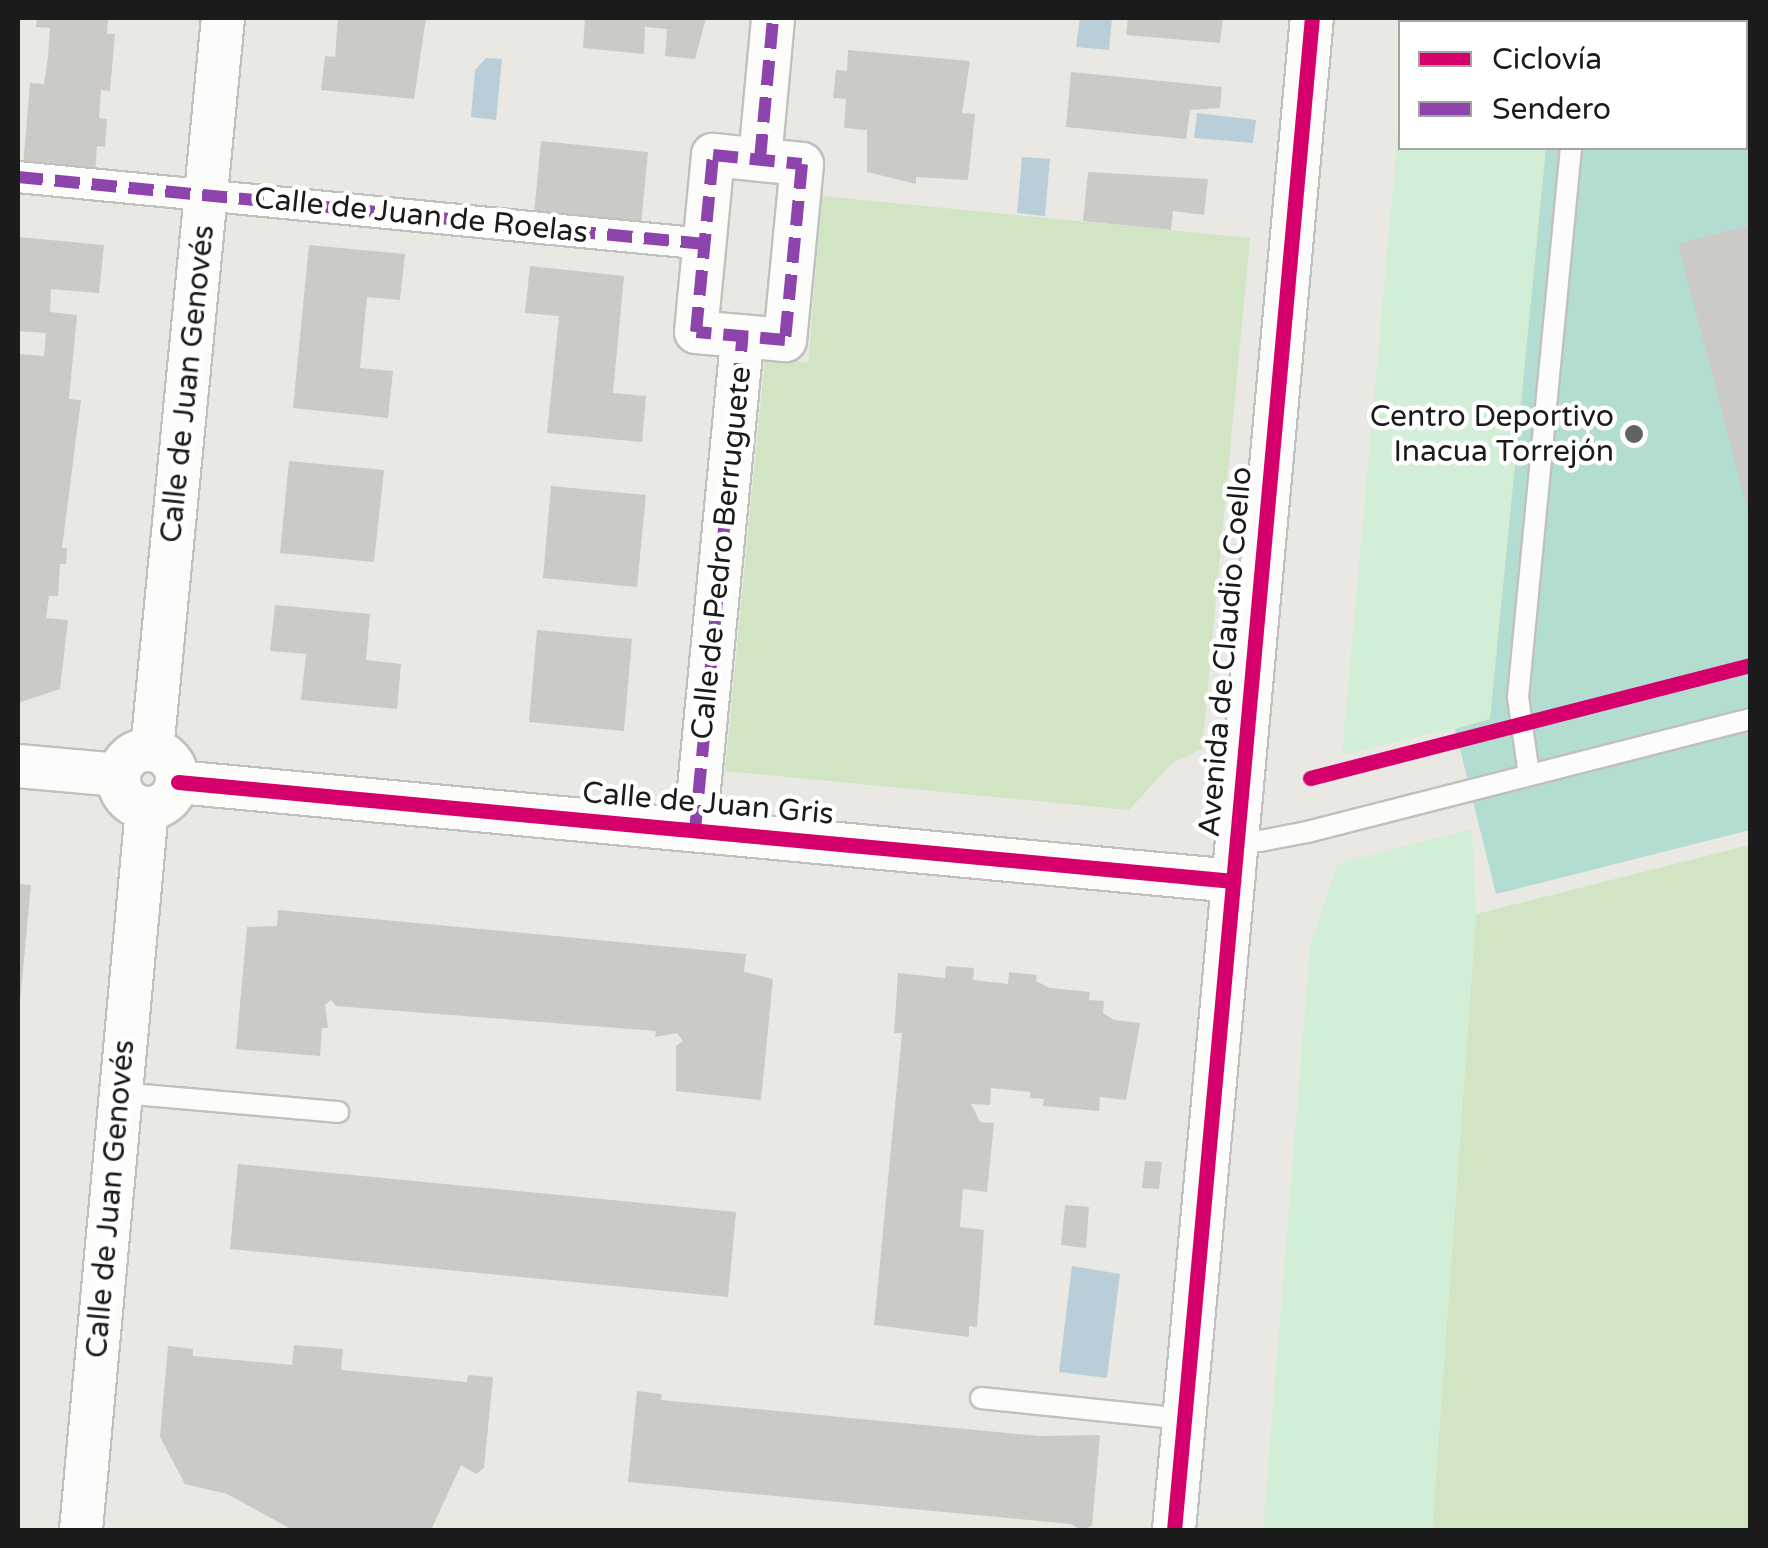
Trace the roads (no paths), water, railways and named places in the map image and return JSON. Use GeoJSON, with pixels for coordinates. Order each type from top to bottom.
{"type":"FeatureCollection","features":[{"type":"Feature","properties":{"kind":"street","name":"Calle de Juan Genovés"},"geometry":{"type":"LineString","coordinates":[[80,1530],[223,18]]}},
{"type":"Feature","properties":{"kind":"street"},"geometry":{"type":"LineString","coordinates":[[760,160],[773,18]]}},
{"type":"Feature","properties":{"kind":"street","name":"Avenida de Claudio Coello"},"geometry":{"type":"LineString","coordinates":[[1174,1530],[1312,18]]}},
{"type":"Feature","properties":{"kind":"street","name":"Calle de Pedro Berruguete"},"geometry":{"type":"LineString","coordinates":[[714,155],[760,160],[802,164],[784,340],[696,332],[714,155]]}},
{"type":"Feature","properties":{"kind":"street","name":"Calle de Juan de Roelas"},"geometry":{"type":"LineString","coordinates":[[18,177],[705,244]]}},
{"type":"Feature","properties":{"kind":"street","name":"Calle de Pedro Berruguete"},"geometry":{"type":"LineString","coordinates":[[695,830],[742,336]]}},
{"type":"Feature","properties":{"kind":"street","name":"Calle de Juan Gris"},"geometry":{"type":"LineString","coordinates":[[18,766],[1232,880]]}},
{"type":"Feature","properties":{"kind":"lane"},"geometry":{"type":"LineString","coordinates":[[1529,775],[1518,697],[1571,150]]}},
{"type":"Feature","properties":{"kind":"lane"},"geometry":{"type":"LineString","coordinates":[[1237,837],[1260,841],[1306,832],[1750,719]]}},
{"type":"Feature","properties":{"kind":"lane"},"geometry":{"type":"LineString","coordinates":[[121,1093],[338,1112]]}},
{"type":"Feature","properties":{"kind":"lane"},"geometry":{"type":"LineString","coordinates":[[982,1398],[1184,1419]]}},
{"type":"Feature","properties":{"kind":"water"},"geometry":{"type":"Polygon","coordinates":[[[1080,18],[1112,18],[1109,50],[1076,47],[1080,18]]]}},
{"type":"Feature","properties":{"kind":"water"},"geometry":{"type":"Polygon","coordinates":[[[486,58],[502,59],[496,120],[471,117],[475,70],[486,58]]]}},
{"type":"Feature","properties":{"kind":"water"},"geometry":{"type":"Polygon","coordinates":[[[1197,113],[1256,120],[1253,143],[1194,138],[1197,113]]]}},
{"type":"Feature","properties":{"kind":"water"},"geometry":{"type":"Polygon","coordinates":[[[1022,157],[1050,159],[1045,216],[1017,213],[1022,157]]]}},
{"type":"Feature","properties":{"kind":"water"},"geometry":{"type":"Polygon","coordinates":[[[1072,1266],[1120,1274],[1107,1378],[1059,1372],[1072,1266]]]}},
{"type":"Feature","properties":{"kind":"place","name":"Centro Deportivo Inacua Torrejón"},"geometry":{"type":"Point","coordinates":[1634,434]}}]}
